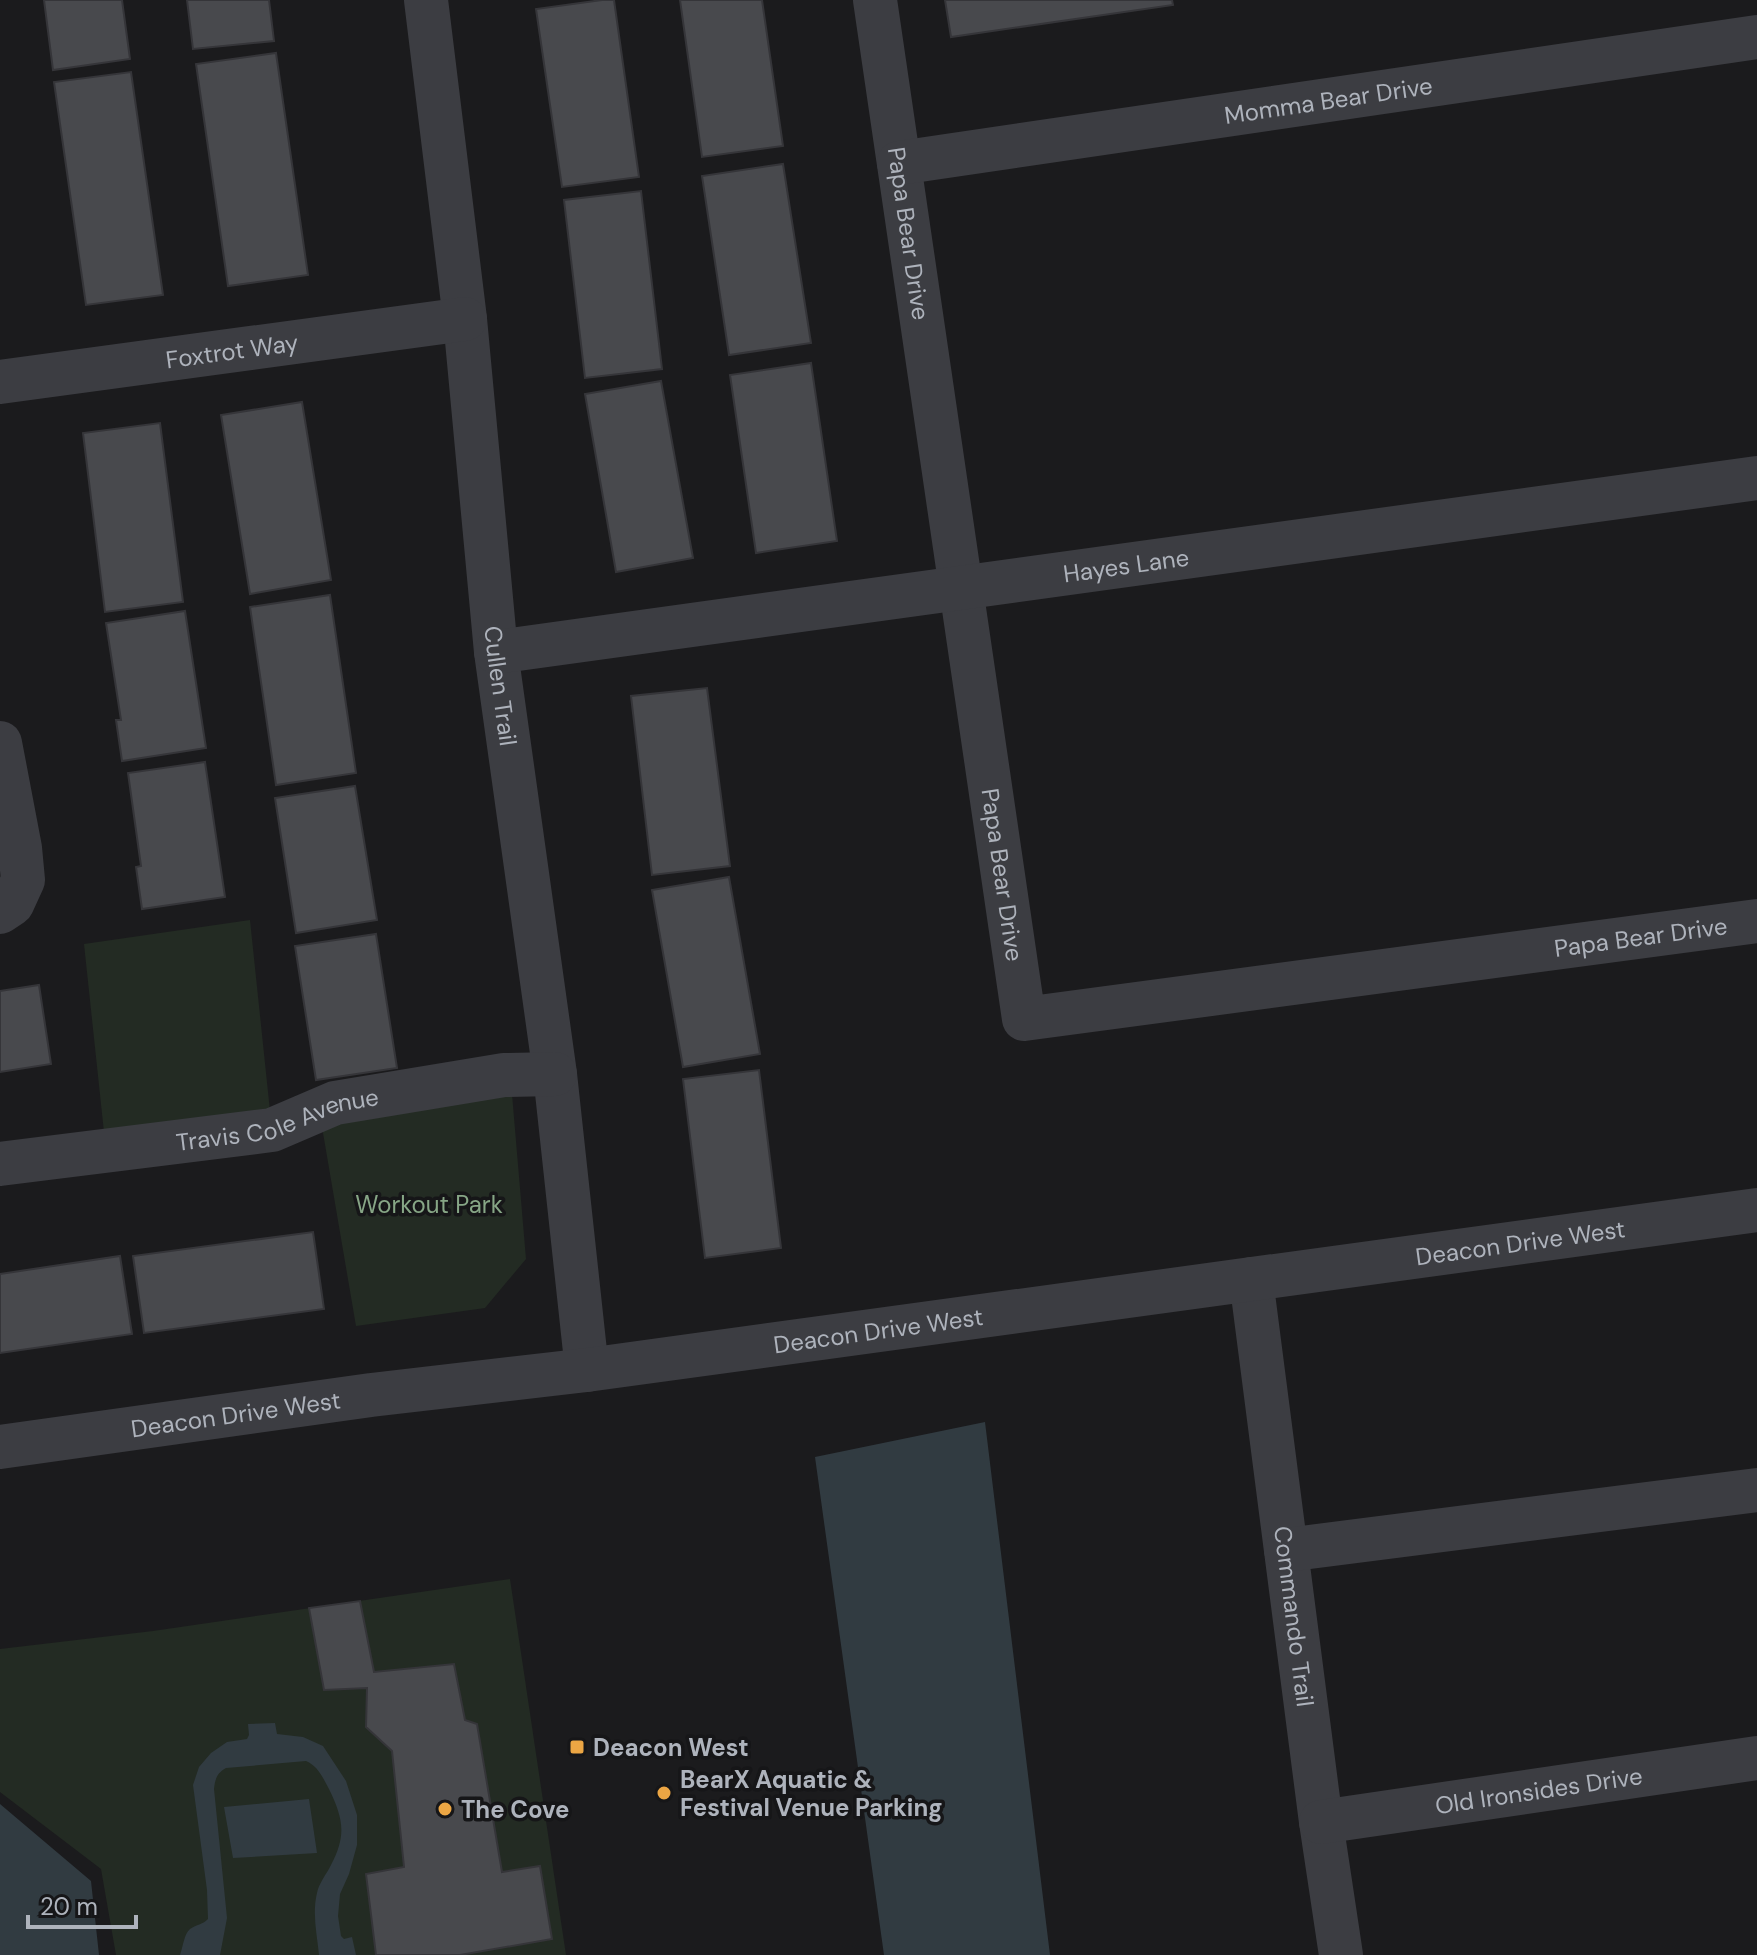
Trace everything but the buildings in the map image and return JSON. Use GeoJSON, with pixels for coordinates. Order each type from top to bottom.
{"type":"FeatureCollection","features":[{"type":"Feature","properties":{"kind":"street","name":"Cullen Trail"},"geometry":{"type":"LineString","coordinates":[[426,0],[465,319],[496,652],[555,1074],[587,1370]]}},
{"type":"Feature","properties":{"kind":"street","name":"Papa Bear Drive"},"geometry":{"type":"LineString","coordinates":[[875,0],[1024,1019],[1757,921]]}},
{"type":"Feature","properties":{"kind":"street","name":"Momma Bear Drive"},"geometry":{"type":"LineString","coordinates":[[899,163],[1757,37]]}},
{"type":"Feature","properties":{"kind":"street","name":"Foxtrot Way"},"geometry":{"type":"LineString","coordinates":[[0,382],[465,319]]}},
{"type":"Feature","properties":{"kind":"street","name":"Hayes Lane"},"geometry":{"type":"LineString","coordinates":[[496,652],[1757,478]]}},
{"type":"Feature","properties":{"kind":"street"},"geometry":{"type":"LineString","coordinates":[[0,743],[23,880],[12,904],[0,912]]}},
{"type":"Feature","properties":{"kind":"street","name":"Travis Cole Avenue"},"geometry":{"type":"LineString","coordinates":[[0,1164],[272,1130],[335,1103],[504,1075],[555,1074]]}},
{"type":"Feature","properties":{"kind":"street","name":"Deacon Drive West"},"geometry":{"type":"LineString","coordinates":[[0,1447],[1757,1210]]}},
{"type":"Feature","properties":{"kind":"street","name":"Commando Trail"},"geometry":{"type":"LineString","coordinates":[[1251,1279],[1341,1955]]}},
{"type":"Feature","properties":{"kind":"street"},"geometry":{"type":"LineString","coordinates":[[1286,1550],[1757,1490]]}},
{"type":"Feature","properties":{"kind":"street","name":"Old Ironsides Drive"},"geometry":{"type":"LineString","coordinates":[[1321,1822],[1757,1758]]}},
{"type":"Feature","properties":{"kind":"green space"},"geometry":{"type":"Polygon","coordinates":[[[250,920],[272,1130],[106,1151],[84,944],[250,920]]]}},
{"type":"Feature","properties":{"kind":"green space","name":"Workout Park"},"geometry":{"type":"Polygon","coordinates":[[[512,1094],[526,1259],[485,1308],[356,1326],[322,1127],[512,1094]]]}},
{"type":"Feature","properties":{"kind":"green space"},"geometry":{"type":"Polygon","coordinates":[[[510,1579],[566,1955],[116,1955],[101,1869],[0,1792],[0,1649],[153,1631],[510,1579]]]}},
{"type":"Feature","properties":{"kind":"shaded area"},"geometry":{"type":"Polygon","coordinates":[[[985,1422],[1050,1955],[884,1955],[815,1457],[985,1422]]]}},
{"type":"Feature","properties":{"kind":"shaded area"},"geometry":{"type":"Polygon","coordinates":[[[275,1723],[277,1734],[303,1737],[323,1746],[346,1781],[357,1815],[357,1845],[340,1894],[338,1916],[341,1936],[344,1939],[352,1937],[356,1955],[319,1955],[316,1901],[319,1886],[336,1854],[341,1827],[325,1781],[317,1769],[306,1761],[226,1768],[219,1774],[214,1789],[227,1918],[220,1955],[180,1955],[188,1931],[208,1919],[193,1785],[199,1767],[211,1753],[227,1742],[247,1739],[248,1724],[275,1723]]]}},
{"type":"Feature","properties":{"kind":"shaded area"},"geometry":{"type":"Polygon","coordinates":[[[309,1799],[317,1853],[233,1858],[224,1807],[309,1799]]]}},
{"type":"Feature","properties":{"kind":"shaded area"},"geometry":{"type":"Polygon","coordinates":[[[0,1804],[91,1881],[99,1955],[0,1955],[0,1804]]]}},
{"type":"Feature","properties":{"kind":"place","name":"Deacon West"},"geometry":{"type":"Point","coordinates":[577,1747]}},
{"type":"Feature","properties":{"kind":"place","name":"BearX Aquatic & Festival Venue Parking"},"geometry":{"type":"Point","coordinates":[664,1793]}},
{"type":"Feature","properties":{"kind":"place","name":"The Cove"},"geometry":{"type":"Point","coordinates":[445,1809]}}]}
